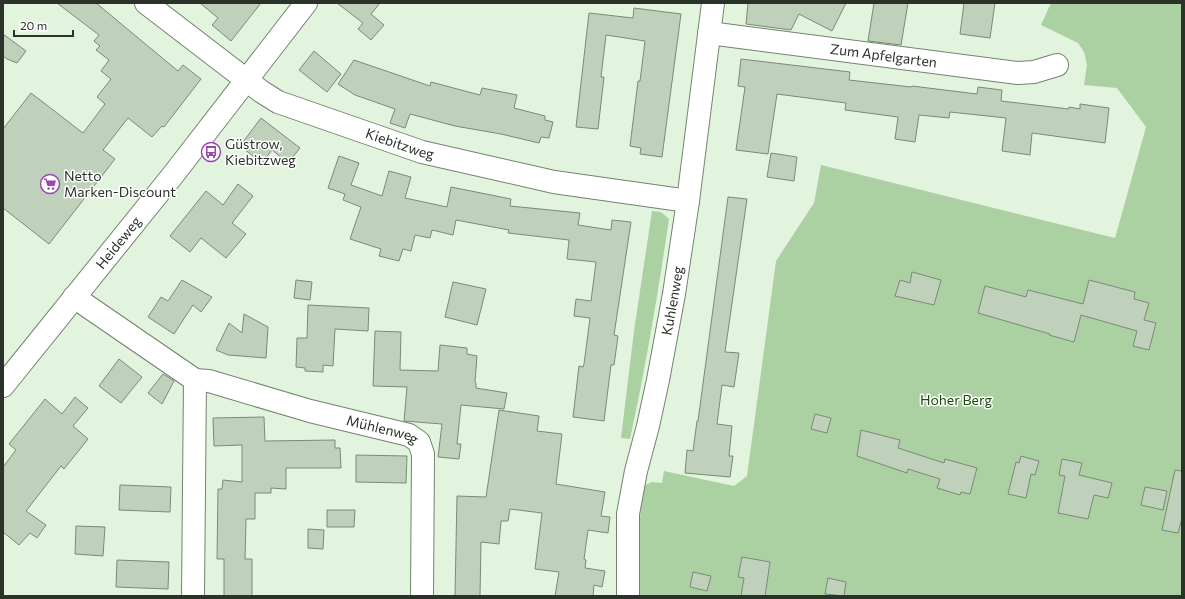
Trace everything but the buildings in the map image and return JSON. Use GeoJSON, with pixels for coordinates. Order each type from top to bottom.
{"type":"FeatureCollection","features":[{"type":"Feature","properties":{"kind":"street","name":"Kiebitzweg"},"geometry":{"type":"LineString","coordinates":[[146,3],[246,80],[278,102],[422,152],[554,182],[688,201]]}},
{"type":"Feature","properties":{"kind":"street","name":"Heideweg"},"geometry":{"type":"LineString","coordinates":[[3,386],[172,175],[306,3]]}},
{"type":"Feature","properties":{"kind":"street","name":"Kuhlenweg"},"geometry":{"type":"LineString","coordinates":[[628,596],[628,514],[636,471],[658,380],[674,294],[688,201],[713,3]]}},
{"type":"Feature","properties":{"kind":"street","name":"Zum Apfelgarten"},"geometry":{"type":"LineString","coordinates":[[709,33],[1018,73],[1034,72],[1057,65]]}},
{"type":"Feature","properties":{"kind":"street","name":"Mühlenweg"},"geometry":{"type":"LineString","coordinates":[[74,297],[195,380],[209,381],[310,411],[409,435],[419,442],[423,454],[422,596]]}},
{"type":"Feature","properties":{"kind":"street"},"geometry":{"type":"LineString","coordinates":[[193,596],[195,380]]}},
{"type":"Feature","properties":{"kind":"green space","name":"Hoher Berg"},"geometry":{"type":"Polygon","coordinates":[[[1051,3],[1182,3],[1182,596],[638,596],[636,563],[643,486],[652,482],[662,483],[664,471],[734,486],[747,476],[776,261],[814,203],[821,165],[1115,238],[1146,127],[1117,88],[1084,85],[1087,65],[1084,52],[1078,43],[1041,25],[1051,3]]]}},
{"type":"Feature","properties":{"kind":"green space"},"geometry":{"type":"Polygon","coordinates":[[[652,211],[661,212],[669,219],[661,274],[630,439],[621,438],[634,331],[652,211]]]}},
{"type":"Feature","properties":{"kind":"place","name":"Güstrow, Kiebitzweg"},"geometry":{"type":"Point","coordinates":[211,152]}},
{"type":"Feature","properties":{"kind":"place","name":"Netto Marken-Discount"},"geometry":{"type":"Point","coordinates":[50,184]}}]}
